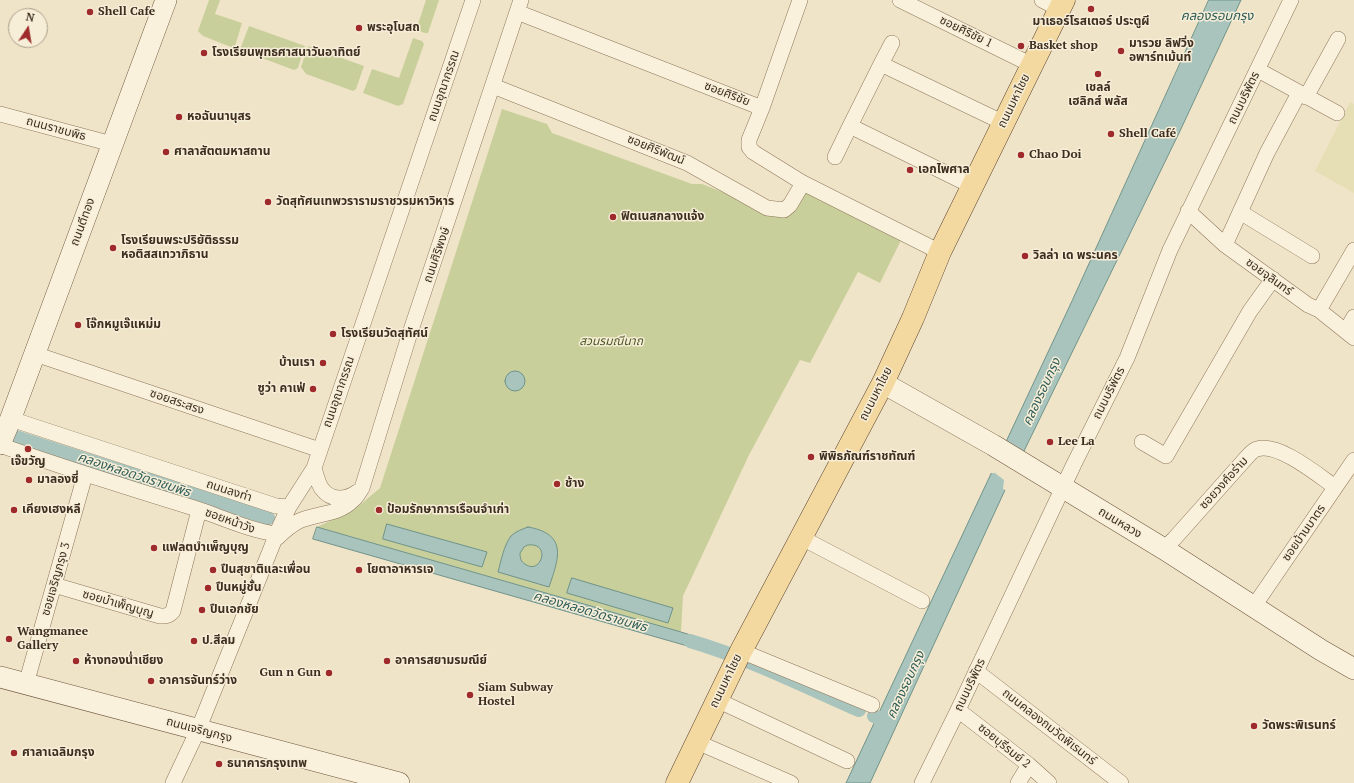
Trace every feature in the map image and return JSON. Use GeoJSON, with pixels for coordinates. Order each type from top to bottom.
{"type":"FeatureCollection","features":[{"type":"Feature","properties":{"kind":"main road","name":"ถนนตีทอง"},"geometry":{"type":"LineString","coordinates":[[4,434],[166,0]]}},
{"type":"Feature","properties":{"kind":"main road","name":"ถนนมหาไชย"},"geometry":{"type":"LineString","coordinates":[[677,783],[738,658],[883,383],[913,318],[940,252],[1032,65],[1055,3]]}},
{"type":"Feature","properties":{"kind":"main road","name":"ถนนหลวง"},"geometry":{"type":"LineString","coordinates":[[883,383],[1026,465],[1164,549],[1321,650],[1354,669]]}},
{"type":"Feature","properties":{"kind":"main road","name":"ถนนเจริญกรุง"},"geometry":{"type":"LineString","coordinates":[[0,677],[399,783]]}},
{"type":"Feature","properties":{"kind":"street","name":"ถนนอุณากรรณ"},"geometry":{"type":"LineString","coordinates":[[174,783],[198,730],[289,507],[314,468],[473,0]]}},
{"type":"Feature","properties":{"kind":"street"},"geometry":{"type":"LineString","coordinates":[[762,108],[800,0]]}},
{"type":"Feature","properties":{"kind":"street","name":"ซอยศิริชัย 1"},"geometry":{"type":"LineString","coordinates":[[900,0],[1032,65]]}},
{"type":"Feature","properties":{"kind":"street","name":"ถนนบริพัตร"},"geometry":{"type":"LineString","coordinates":[[922,783],[958,710],[1062,487],[1127,358],[1170,250],[1291,0]]}},
{"type":"Feature","properties":{"kind":"street","name":"ซอยศิริชัย"},"geometry":{"type":"LineString","coordinates":[[519,6],[762,108],[749,140],[749,147],[753,152],[804,183],[940,252]]}},
{"type":"Feature","properties":{"kind":"street","name":"ถนนศิริพงษ์"},"geometry":{"type":"LineString","coordinates":[[276,537],[287,528],[298,522],[336,511],[344,507],[353,500],[362,488],[409,336],[519,6]]}},
{"type":"Feature","properties":{"kind":"street"},"geometry":{"type":"LineString","coordinates":[[1225,245],[1267,153],[1338,39]]}},
{"type":"Feature","properties":{"kind":"street"},"geometry":{"type":"LineString","coordinates":[[835,157],[892,43]]}},
{"type":"Feature","properties":{"kind":"street"},"geometry":{"type":"LineString","coordinates":[[881,64],[1004,123]]}},
{"type":"Feature","properties":{"kind":"street"},"geometry":{"type":"LineString","coordinates":[[1258,70],[1337,113]]}},
{"type":"Feature","properties":{"kind":"street","name":"ซอยศิริพัฒน์"},"geometry":{"type":"LineString","coordinates":[[493,86],[687,162],[767,208],[784,210],[790,205],[804,183]]}},
{"type":"Feature","properties":{"kind":"street","name":"ถนนราชบพิธ"},"geometry":{"type":"LineString","coordinates":[[0,114],[112,144]]}},
{"type":"Feature","properties":{"kind":"street"},"geometry":{"type":"LineString","coordinates":[[850,126],[972,186]]}},
{"type":"Feature","properties":{"kind":"street","name":"ซอยจุลินทร์"},"geometry":{"type":"LineString","coordinates":[[1188,211],[1225,245],[1308,305],[1319,310],[1350,334]]}},
{"type":"Feature","properties":{"kind":"street"},"geometry":{"type":"LineString","coordinates":[[1240,212],[1312,256]]}},
{"type":"Feature","properties":{"kind":"street"},"geometry":{"type":"LineString","coordinates":[[1319,310],[1354,250]]}},
{"type":"Feature","properties":{"kind":"street"},"geometry":{"type":"LineString","coordinates":[[1142,442],[1166,456],[1250,311],[1272,279]]}},
{"type":"Feature","properties":{"kind":"street"},"geometry":{"type":"LineString","coordinates":[[1350,334],[1354,317]]}},
{"type":"Feature","properties":{"kind":"street","name":"ซอยสระสรง"},"geometry":{"type":"LineString","coordinates":[[35,354],[320,450]]}},
{"type":"Feature","properties":{"kind":"street","name":"ซอยหน้าวัง"},"geometry":{"type":"LineString","coordinates":[[4,434],[85,475],[199,510],[276,537]]}},
{"type":"Feature","properties":{"kind":"street","name":"ถนนลงท่า"},"geometry":{"type":"LineString","coordinates":[[4,434],[276,506],[289,507]]}},
{"type":"Feature","properties":{"kind":"street","name":"ซอยวงศ์อร่าม"},"geometry":{"type":"LineString","coordinates":[[1164,549],[1247,456],[1256,449],[1271,448],[1283,452],[1335,487]]}},
{"type":"Feature","properties":{"kind":"street","name":"ซอยบ้านบาตร"},"geometry":{"type":"LineString","coordinates":[[1254,606],[1354,460]]}},
{"type":"Feature","properties":{"kind":"street"},"geometry":{"type":"LineString","coordinates":[[314,468],[321,488],[327,494],[342,498],[350,497],[362,488]]}},
{"type":"Feature","properties":{"kind":"street","name":"ซอยเจริญกรุง 3"},"geometry":{"type":"LineString","coordinates":[[26,684],[85,475]]}},
{"type":"Feature","properties":{"kind":"street","name":"ซอยบำเพ็ญบุญ"},"geometry":{"type":"LineString","coordinates":[[54,585],[160,616],[167,616],[171,614],[199,510]]}},
{"type":"Feature","properties":{"kind":"street"},"geometry":{"type":"LineString","coordinates":[[802,538],[922,601]]}},
{"type":"Feature","properties":{"kind":"street"},"geometry":{"type":"LineString","coordinates":[[738,658],[872,705]]}},
{"type":"Feature","properties":{"kind":"street","name":"ถนนคลองถมวัดพิเรนทร์"},"geometry":{"type":"LineString","coordinates":[[976,671],[1121,783]]}},
{"type":"Feature","properties":{"kind":"street"},"geometry":{"type":"LineString","coordinates":[[717,700],[847,761]]}},
{"type":"Feature","properties":{"kind":"street","name":"ซอยบุรีรมย์ 2"},"geometry":{"type":"LineString","coordinates":[[958,710],[1029,765],[1049,783]]}},
{"type":"Feature","properties":{"kind":"street"},"geometry":{"type":"LineString","coordinates":[[697,742],[791,783]]}},
{"type":"Feature","properties":{"kind":"street"},"geometry":{"type":"LineString","coordinates":[[1018,783],[1029,765]]}},
{"type":"Feature","properties":{"kind":"shaded area"},"geometry":{"type":"Polygon","coordinates":[[[1350,102],[1354,104],[1354,193],[1315,171],[1350,102]]]}},
{"type":"Feature","properties":{"kind":"green space"},"geometry":{"type":"Polygon","coordinates":[[[209,0],[220,0],[215,14],[242,23],[235,46],[231,47],[203,36],[198,31],[209,0]]]}},
{"type":"Feature","properties":{"kind":"green space"},"geometry":{"type":"Polygon","coordinates":[[[426,0],[439,0],[428,33],[416,30],[426,0]]]}},
{"type":"Feature","properties":{"kind":"green space"},"geometry":{"type":"Polygon","coordinates":[[[249,26],[305,46],[298,68],[294,70],[243,51],[241,47],[249,26]]]}},
{"type":"Feature","properties":{"kind":"green space"},"geometry":{"type":"Polygon","coordinates":[[[413,38],[422,41],[424,44],[403,104],[398,106],[363,93],[372,69],[399,78],[413,38]]]}},
{"type":"Feature","properties":{"kind":"green space"},"geometry":{"type":"Polygon","coordinates":[[[308,46],[364,66],[356,89],[353,91],[306,74],[301,67],[308,46]]]}},
{"type":"Feature","properties":{"kind":"green space","name":"สวนรมณีนาถ"},"geometry":{"type":"Polygon","coordinates":[[[502,109],[547,124],[552,133],[692,184],[702,184],[782,215],[810,189],[903,236],[880,283],[858,272],[810,363],[800,360],[749,455],[683,596],[681,632],[317,527],[355,509],[380,488],[502,109]]]}},
{"type":"Feature","properties":{"kind":"water","name":"คลองรอบกรุง"},"geometry":{"type":"Polygon","coordinates":[[[1209,0],[1241,0],[1180,131],[1005,490],[870,783],[846,783],[1072,301],[1209,0]]]}},
{"type":"Feature","properties":{"kind":"water"},"geometry":{"type":"Polygon","coordinates":[[[515,371],[522,374],[525,381],[522,388],[515,391],[508,388],[505,381],[508,374],[515,371]]]}},
{"type":"Feature","properties":{"kind":"water"},"geometry":{"type":"Polygon","coordinates":[[[387,524],[487,552],[482,567],[383,539],[387,524]]]}},
{"type":"Feature","properties":{"kind":"water"},"geometry":{"type":"Polygon","coordinates":[[[317,527],[710,641],[705,651],[313,539],[317,527]]]}},
{"type":"Feature","properties":{"kind":"water"},"geometry":{"type":"Polygon","coordinates":[[[528,527],[541,530],[550,535],[555,541],[557,549],[556,566],[549,587],[498,572],[506,544],[511,536],[528,527]],[[528,545],[524,547],[520,553],[523,562],[531,567],[536,566],[542,558],[540,548],[535,545],[528,545]]]}},
{"type":"Feature","properties":{"kind":"water"},"geometry":{"type":"Polygon","coordinates":[[[572,578],[673,608],[668,623],[567,593],[572,578]]]}},
{"type":"Feature","properties":{"kind":"pier"},"geometry":{"type":"Polygon","coordinates":[[[1003,443],[1025,453],[1007,491],[1003,489],[1004,480],[995,473],[989,473],[1003,443]]]}},
{"type":"Feature","properties":{"kind":"waterway","name":"คลองหลอดวัดราชบพิธ"},"geometry":{"type":"LineString","coordinates":[[0,432],[268,518]]}},
{"type":"Feature","properties":{"kind":"waterway","name":"คลองหลอดวัดราชบพิธ"},"geometry":{"type":"LineString","coordinates":[[690,641],[754,664],[859,710]]}},
{"type":"Feature","properties":{"kind":"waterway","name":"คลองหลอดวัดราชบพิธ"},"geometry":{"type":"LineString","coordinates":[[874,716],[889,723]]}},
{"type":"Feature","properties":{"kind":"place","name":"มาเธอร์โรสเตอร์ ประตูผี"},"geometry":{"type":"Point","coordinates":[1091,9]}},
{"type":"Feature","properties":{"kind":"place","name":"Shell Cafe"},"geometry":{"type":"Point","coordinates":[90,12]}},
{"type":"Feature","properties":{"kind":"place","name":"พระอุโบสถ"},"geometry":{"type":"Point","coordinates":[359,28]}},
{"type":"Feature","properties":{"kind":"place","name":"Basket shop"},"geometry":{"type":"Point","coordinates":[1021,46]}},
{"type":"Feature","properties":{"kind":"place","name":"มารวย ลิฟวิ่ง อพาร์ทเม้นท์"},"geometry":{"type":"Point","coordinates":[1121,51]}},
{"type":"Feature","properties":{"kind":"place","name":"โรงเรียนพุทธศาสนาวันอาทิตย์"},"geometry":{"type":"Point","coordinates":[204,53]}},
{"type":"Feature","properties":{"kind":"place","name":"เชลล์ เฮลิกส์ พลัส"},"geometry":{"type":"Point","coordinates":[1098,74]}},
{"type":"Feature","properties":{"kind":"place","name":"หอฉันนานุสร"},"geometry":{"type":"Point","coordinates":[179,117]}},
{"type":"Feature","properties":{"kind":"place","name":"Shell Café"},"geometry":{"type":"Point","coordinates":[1111,134]}},
{"type":"Feature","properties":{"kind":"place","name":"ศาลาสัตตมหาสถาน"},"geometry":{"type":"Point","coordinates":[166,152]}},
{"type":"Feature","properties":{"kind":"place","name":"Chao Doi"},"geometry":{"type":"Point","coordinates":[1021,155]}},
{"type":"Feature","properties":{"kind":"place","name":"เอกไพศาล"},"geometry":{"type":"Point","coordinates":[910,170]}},
{"type":"Feature","properties":{"kind":"place","name":"วัดสุทัศนเทพวรารามราชวรมหาวิหาร"},"geometry":{"type":"Point","coordinates":[268,202]}},
{"type":"Feature","properties":{"kind":"place","name":"ฟิตเนสกลางแจ้ง"},"geometry":{"type":"Point","coordinates":[613,217]}},
{"type":"Feature","properties":{"kind":"place","name":"โรงเรียนพระปริยัติธรรม หอติสสเทวาภิธาน"},"geometry":{"type":"Point","coordinates":[113,248]}},
{"type":"Feature","properties":{"kind":"place","name":"วิลล่า เด พระนคร"},"geometry":{"type":"Point","coordinates":[1025,256]}},
{"type":"Feature","properties":{"kind":"place","name":"โจ๊กหมูเจ๊แหม่ม"},"geometry":{"type":"Point","coordinates":[78,325]}},
{"type":"Feature","properties":{"kind":"place","name":"โรงเรียนวัดสุทัศน์"},"geometry":{"type":"Point","coordinates":[333,334]}},
{"type":"Feature","properties":{"kind":"place","name":"บ้านเรา"},"geometry":{"type":"Point","coordinates":[323,363]}},
{"type":"Feature","properties":{"kind":"place","name":"ซูว่า คาเฟ่"},"geometry":{"type":"Point","coordinates":[313,389]}},
{"type":"Feature","properties":{"kind":"place","name":"Lee La"},"geometry":{"type":"Point","coordinates":[1050,442]}},
{"type":"Feature","properties":{"kind":"place","name":"เจ๊ขวัญ"},"geometry":{"type":"Point","coordinates":[28,449]}},
{"type":"Feature","properties":{"kind":"place","name":"พิพิธภัณฑ์ราชทัณฑ์"},"geometry":{"type":"Point","coordinates":[811,457]}},
{"type":"Feature","properties":{"kind":"place","name":"มาลองซี่"},"geometry":{"type":"Point","coordinates":[29,480]}},
{"type":"Feature","properties":{"kind":"place","name":"ช้าง"},"geometry":{"type":"Point","coordinates":[557,484]}},
{"type":"Feature","properties":{"kind":"place","name":"เคียงเฮงหลี"},"geometry":{"type":"Point","coordinates":[14,510]}},
{"type":"Feature","properties":{"kind":"place","name":"ป้อมรักษาการเรือนจำเก่า"},"geometry":{"type":"Point","coordinates":[379,510]}},
{"type":"Feature","properties":{"kind":"place","name":"แฟลตบำเพ็ญบุญ"},"geometry":{"type":"Point","coordinates":[154,548]}},
{"type":"Feature","properties":{"kind":"place","name":"ปืนสุชาติและเพื่อน"},"geometry":{"type":"Point","coordinates":[213,570]}},
{"type":"Feature","properties":{"kind":"place","name":"โยตาอาหารเจ"},"geometry":{"type":"Point","coordinates":[359,570]}},
{"type":"Feature","properties":{"kind":"place","name":"ปืนหมู่ชั้น"},"geometry":{"type":"Point","coordinates":[208,588]}},
{"type":"Feature","properties":{"kind":"place","name":"ปืนเอกชัย"},"geometry":{"type":"Point","coordinates":[202,610]}},
{"type":"Feature","properties":{"kind":"place","name":"Wangmanee Gallery"},"geometry":{"type":"Point","coordinates":[9,639]}},
{"type":"Feature","properties":{"kind":"place","name":"ป.สีลม"},"geometry":{"type":"Point","coordinates":[194,641]}},
{"type":"Feature","properties":{"kind":"place","name":"ห้างทองน่ำเชียง"},"geometry":{"type":"Point","coordinates":[76,661]}},
{"type":"Feature","properties":{"kind":"place","name":"อาคารสยามรมณีย์"},"geometry":{"type":"Point","coordinates":[387,661]}},
{"type":"Feature","properties":{"kind":"place","name":"Gun n Gun"},"geometry":{"type":"Point","coordinates":[329,673]}},
{"type":"Feature","properties":{"kind":"place","name":"อาคารจันทร์ว่าง"},"geometry":{"type":"Point","coordinates":[151,681]}},
{"type":"Feature","properties":{"kind":"place","name":"Siam Subway Hostel"},"geometry":{"type":"Point","coordinates":[470,695]}},
{"type":"Feature","properties":{"kind":"place","name":"วัดพระพิเรนทร์"},"geometry":{"type":"Point","coordinates":[1254,726]}},
{"type":"Feature","properties":{"kind":"place","name":"ศาลาเฉลิมกรุง"},"geometry":{"type":"Point","coordinates":[14,753]}},
{"type":"Feature","properties":{"kind":"place","name":"ธนาคารกรุงเทพ"},"geometry":{"type":"Point","coordinates":[219,764]}}]}
